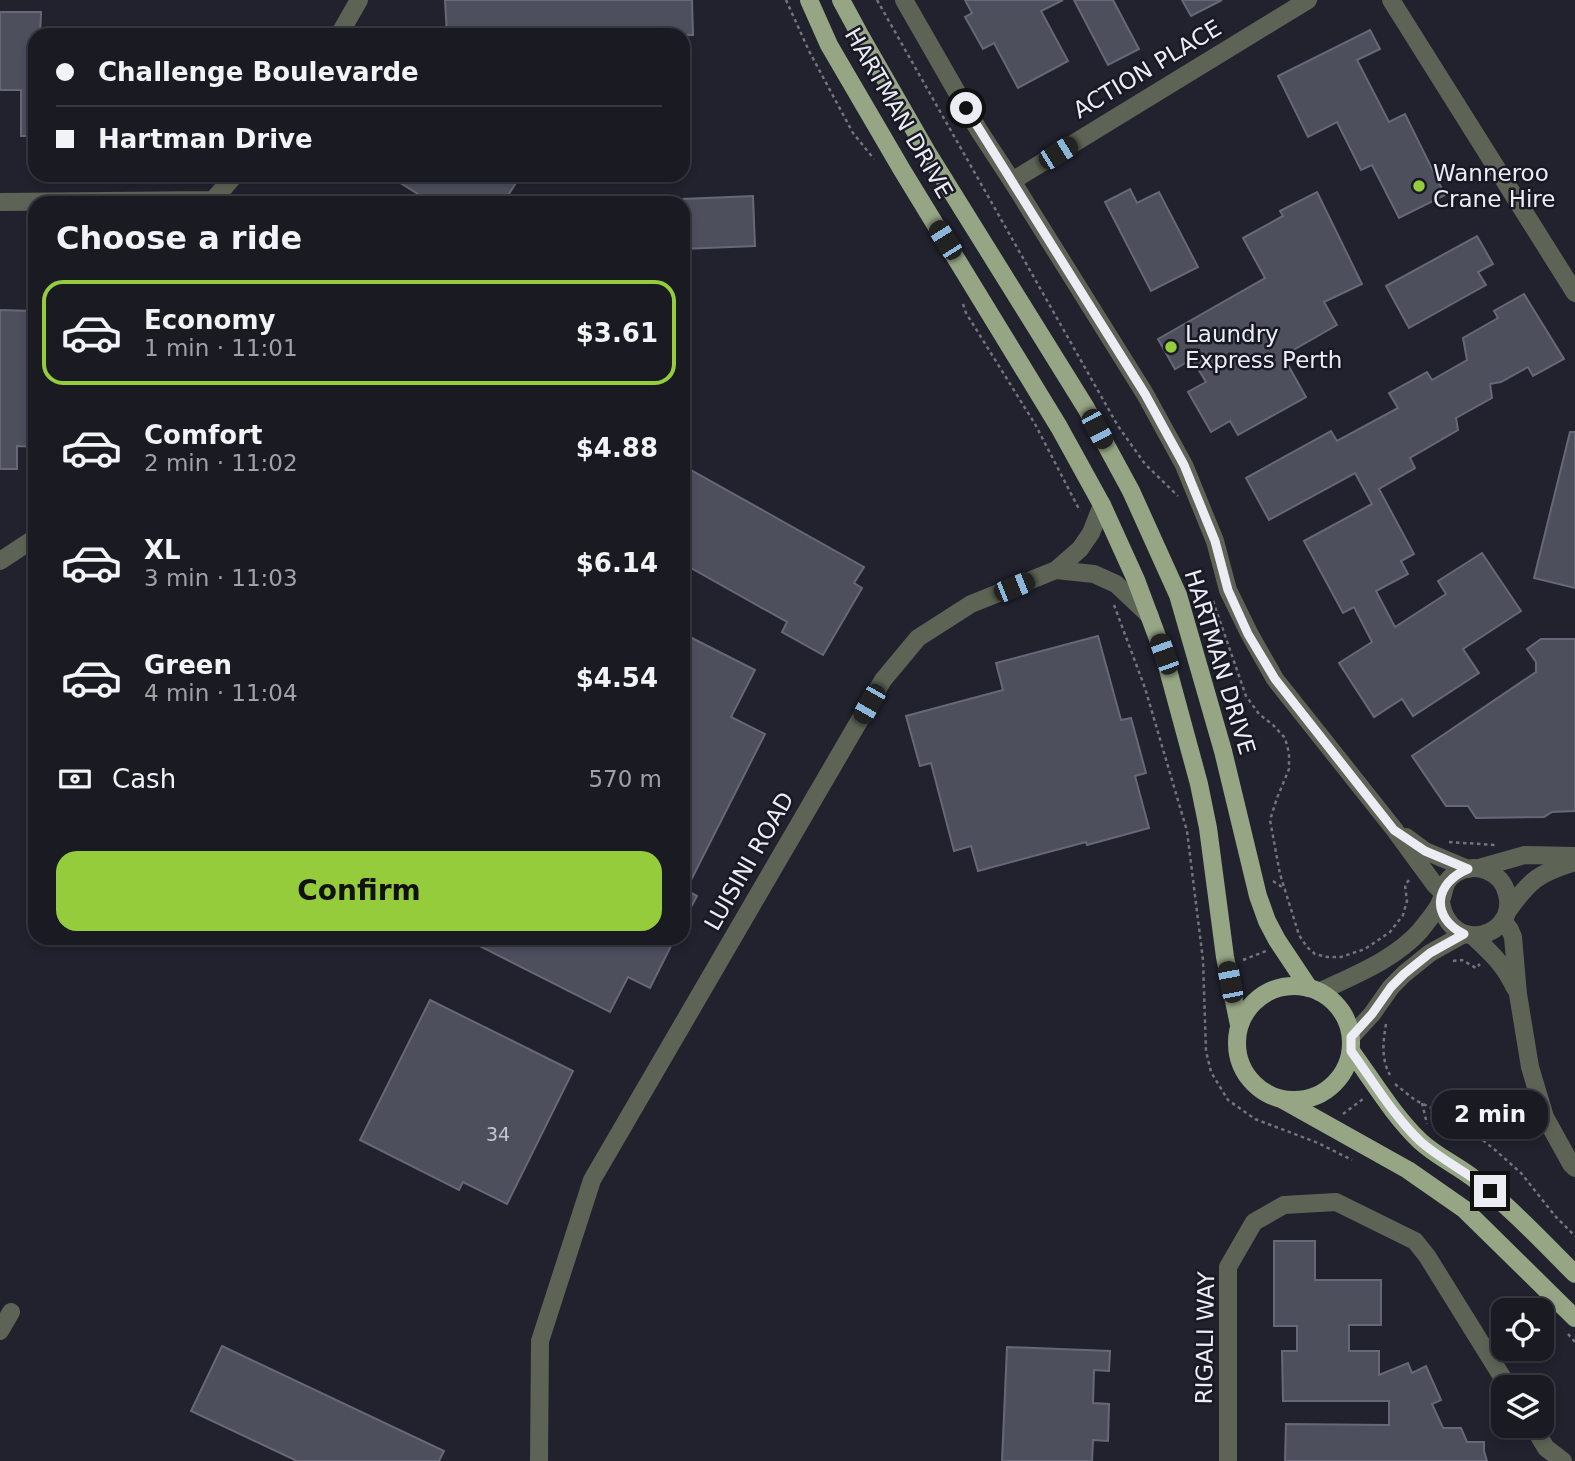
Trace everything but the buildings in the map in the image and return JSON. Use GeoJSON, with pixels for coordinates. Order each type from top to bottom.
{"type":"FeatureCollection","features":[{"type":"Feature","properties":{"kind":"main road","name":"HARTMAN DRIVE"},"geometry":{"type":"LineString","coordinates":[[809,0],[829,45],[875,124],[1059,427],[1102,505],[1136,580],[1164,654],[1199,785],[1208,828],[1226,961],[1239,1026]]}},
{"type":"Feature","properties":{"kind":"main road","name":"HARTMAN DRIVE"},"geometry":{"type":"LineString","coordinates":[[841,0],[927,152],[1086,408],[1131,491],[1178,595],[1223,751],[1266,921],[1314,990]]}},
{"type":"Feature","properties":{"kind":"main road"},"geometry":{"type":"LineString","coordinates":[[1351,1044],[1346,1069],[1335,1084],[1319,1095],[1301,1101],[1269,1096],[1257,1088],[1241,1066],[1236,1039],[1245,1012],[1254,1001],[1266,993],[1294,986],[1314,990],[1335,1003],[1346,1018],[1351,1044],[1407,1128],[1422,1143],[1475,1179],[1575,1274]]}},
{"type":"Feature","properties":{"kind":"main road"},"geometry":{"type":"LineString","coordinates":[[1283,1100],[1408,1170],[1464,1209],[1571,1326]]}},
{"type":"Feature","properties":{"kind":"street"},"geometry":{"type":"LineString","coordinates":[[343,28],[359,0]]}},
{"type":"Feature","properties":{"kind":"street"},"geometry":{"type":"LineString","coordinates":[[904,0],[978,129],[1145,394],[1184,465],[1215,541],[1228,590],[1248,634],[1275,679],[1394,830],[1425,851],[1447,922],[1491,953],[1506,969],[1518,994]]}},
{"type":"Feature","properties":{"kind":"street","name":"ACTION PLACE"},"geometry":{"type":"LineString","coordinates":[[1012,181],[1308,0]]}},
{"type":"Feature","properties":{"kind":"street"},"geometry":{"type":"LineString","coordinates":[[1391,0],[1575,293]]}},
{"type":"Feature","properties":{"kind":"street"},"geometry":{"type":"LineString","coordinates":[[217,196],[229,182]]}},
{"type":"Feature","properties":{"kind":"street"},"geometry":{"type":"LineString","coordinates":[[0,202],[28,202]]}},
{"type":"Feature","properties":{"kind":"street","name":"LUISINI ROAD"},"geometry":{"type":"LineString","coordinates":[[539,1461],[540,1341],[592,1180],[883,680],[918,638],[971,604],[1056,569],[1080,549],[1089,536],[1102,505]]}},
{"type":"Feature","properties":{"kind":"street"},"geometry":{"type":"LineString","coordinates":[[0,561],[28,543]]}},
{"type":"Feature","properties":{"kind":"street","name":"LUISINI ROAD"},"geometry":{"type":"LineString","coordinates":[[1056,569],[1094,573],[1116,584],[1150,616]]}},
{"type":"Feature","properties":{"kind":"street"},"geometry":{"type":"LineString","coordinates":[[1314,990],[1397,952],[1419,932],[1448,881],[1457,873],[1510,858],[1537,855],[1575,856]]}},
{"type":"Feature","properties":{"kind":"street"},"geometry":{"type":"LineString","coordinates":[[1428,861],[1489,871],[1503,884],[1509,903],[1505,916],[1513,937],[1518,994],[1530,1067],[1545,1117],[1575,1168]]}},
{"type":"Feature","properties":{"kind":"street"},"geometry":{"type":"LineString","coordinates":[[1351,1044],[1391,987],[1404,974],[1430,953],[1468,935],[1490,932],[1527,885],[1552,869],[1575,862]]}},
{"type":"Feature","properties":{"kind":"street","name":"RIGALI WAY"},"geometry":{"type":"LineString","coordinates":[[1228,1461],[1228,1267],[1254,1222],[1284,1205],[1336,1202],[1415,1241],[1501,1375]]}},
{"type":"Feature","properties":{"kind":"street"},"geometry":{"type":"LineString","coordinates":[[0,1331],[11,1312]]}},
{"type":"Feature","properties":{"kind":"street"},"geometry":{"type":"LineString","coordinates":[[1538,1438],[1547,1455],[1563,1461]]}},
{"type":"Feature","properties":{"kind":"path"},"geometry":{"type":"LineString","coordinates":[[786,0],[809,51],[853,133],[878,163]]}},
{"type":"Feature","properties":{"kind":"path"},"geometry":{"type":"LineString","coordinates":[[877,0],[1118,426],[1145,464],[1181,499]]}},
{"type":"Feature","properties":{"kind":"path"},"geometry":{"type":"LineString","coordinates":[[962,300],[966,313],[1035,424],[1079,507],[1089,536]]}},
{"type":"Feature","properties":{"kind":"path"},"geometry":{"type":"LineString","coordinates":[[1111,598],[1145,688],[1187,831],[1203,960],[1206,1051],[1211,1072],[1228,1100],[1255,1119],[1318,1143],[1355,1161]]}},
{"type":"Feature","properties":{"kind":"path"},"geometry":{"type":"LineString","coordinates":[[1213,600],[1247,696],[1259,714],[1285,738],[1289,769],[1270,820],[1280,874],[1299,935],[1315,954],[1342,957],[1365,950],[1390,932],[1403,915],[1407,901],[1405,884],[1447,842],[1502,845],[1510,858]]}},
{"type":"Feature","properties":{"kind":"path"},"geometry":{"type":"LineString","coordinates":[[1226,961],[1239,961],[1280,944]]}},
{"type":"Feature","properties":{"kind":"path"},"geometry":{"type":"LineString","coordinates":[[1444,962],[1462,960],[1476,968],[1491,953]]}},
{"type":"Feature","properties":{"kind":"path"},"geometry":{"type":"LineString","coordinates":[[1387,1021],[1383,1040],[1385,1065],[1395,1083],[1415,1100],[1458,1121],[1494,1149],[1521,1173],[1575,1236]]}},
{"type":"Feature","properties":{"kind":"path"},"geometry":{"type":"LineString","coordinates":[[1318,1143],[1341,1116],[1378,1088]]}},
{"type":"Feature","properties":{"kind":"path"},"geometry":{"type":"LineString","coordinates":[[1571,1326],[1575,1342]]}},
{"type":"Feature","properties":{"kind":"place","name":"Wanneroo Crane Hire"},"geometry":{"type":"Point","coordinates":[1419,186]}},
{"type":"Feature","properties":{"kind":"place","name":"Laundry Express Perth"},"geometry":{"type":"Point","coordinates":[1171,347]}},
{"type":"Feature","properties":{"kind":"route"},"geometry":{"type":"LineString","coordinates":[[966,108],[1145,394],[1184,465],[1215,541],[1228,590],[1248,634],[1275,679],[1394,830],[1425,851],[1468,869],[1457,873],[1448,881],[1442,892],[1441,903],[1447,922],[1464,934],[1430,953],[1391,987],[1351,1037],[1351,1051],[1407,1128],[1422,1143],[1490,1191]]}}]}
